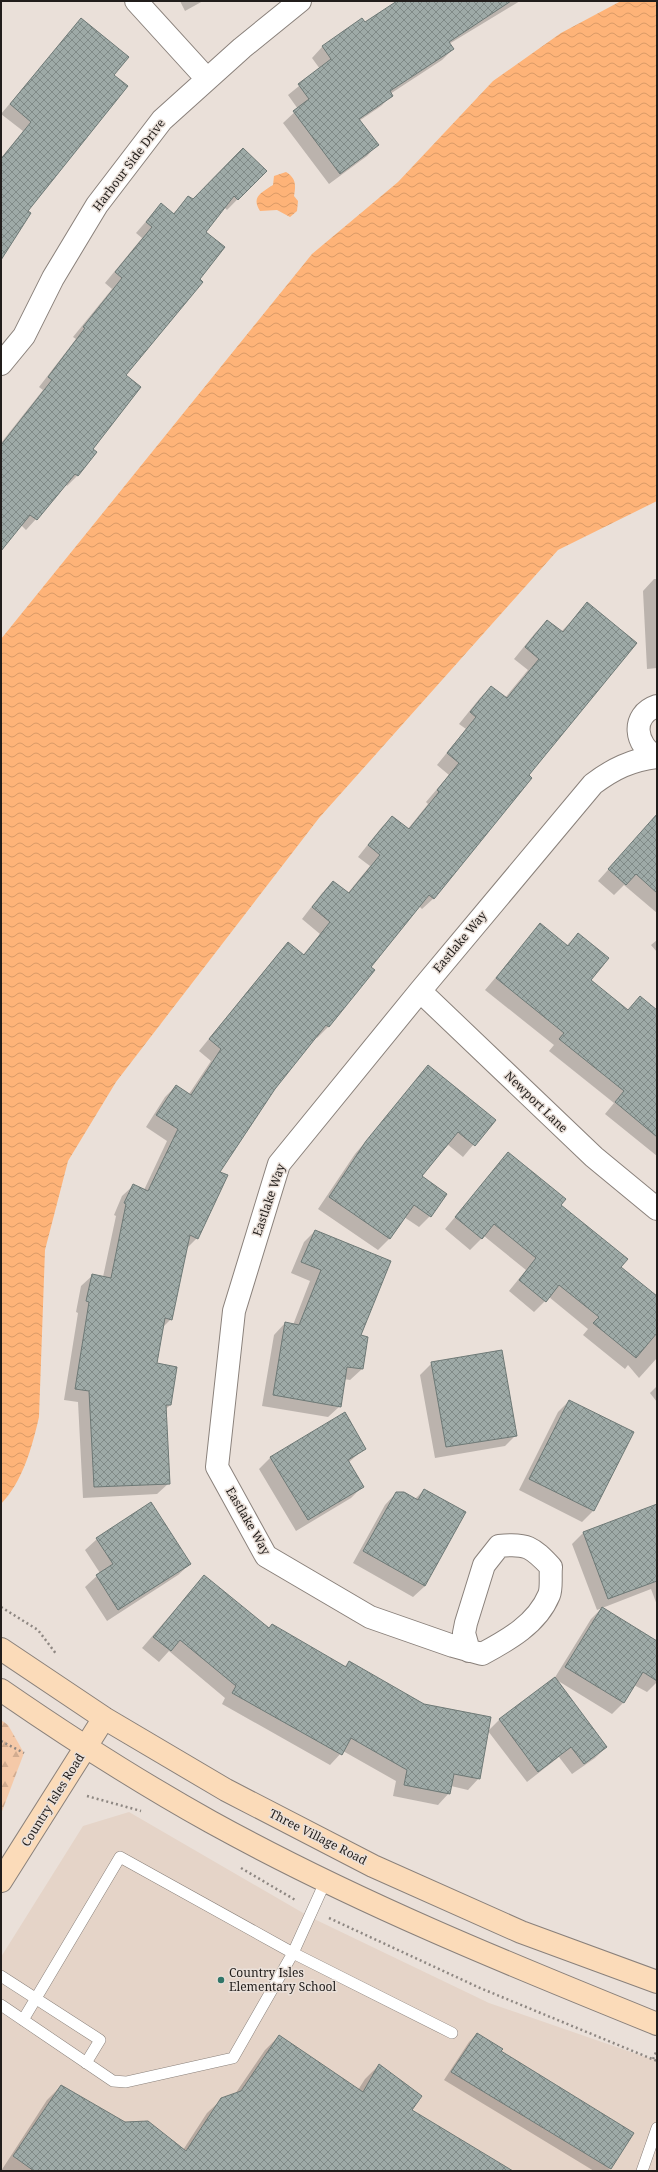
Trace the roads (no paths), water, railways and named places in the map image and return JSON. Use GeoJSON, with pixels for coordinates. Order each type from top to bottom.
{"type":"FeatureCollection","features":[{"type":"Feature","properties":{"kind":"street"},"geometry":{"type":"LineString","coordinates":[[136,1],[207,79]]}},
{"type":"Feature","properties":{"kind":"street","name":"Harbour Side Drive"},"geometry":{"type":"LineString","coordinates":[[1,364],[24,336],[53,278],[97,204],[162,120],[242,48],[300,1]]}},
{"type":"Feature","properties":{"kind":"street"},"geometry":{"type":"LineString","coordinates":[[657,706],[647,712],[641,719],[639,728],[642,746],[648,753],[657,757]]}},
{"type":"Feature","properties":{"kind":"street","name":"Eastlake Way"},"geometry":{"type":"LineString","coordinates":[[469,1650],[464,1633],[484,1565],[499,1546],[518,1544],[536,1551],[551,1567],[550,1594],[543,1606],[530,1622],[511,1639],[482,1654],[469,1650],[370,1617],[266,1556],[217,1467],[234,1311],[279,1164],[592,784],[613,769],[637,760],[657,757]]}},
{"type":"Feature","properties":{"kind":"street","name":"Newport Lane"},"geometry":{"type":"LineString","coordinates":[[420,991],[594,1157],[657,1209]]}},
{"type":"Feature","properties":{"kind":"street","name":"Three Village Road"},"geometry":{"type":"LineString","coordinates":[[1,1649],[104,1718],[226,1790],[373,1866],[521,1932],[657,1982]]}},
{"type":"Feature","properties":{"kind":"street"},"geometry":{"type":"LineString","coordinates":[[1,1690],[86,1747],[211,1822],[326,1880],[511,1964],[657,2024]]}},
{"type":"Feature","properties":{"kind":"street","name":"Country Isles Road"},"geometry":{"type":"LineString","coordinates":[[1,1881],[104,1718]]}},
{"type":"Feature","properties":{"kind":"lane"},"geometry":{"type":"LineString","coordinates":[[23,2020],[120,1857],[293,1953],[452,2033]]}},
{"type":"Feature","properties":{"kind":"lane"},"geometry":{"type":"LineString","coordinates":[[1,2006],[113,2081],[126,2082],[233,2058],[293,1953],[326,1880]]}},
{"type":"Feature","properties":{"kind":"lane"},"geometry":{"type":"LineString","coordinates":[[1,1976],[100,2040],[86,2063]]}},
{"type":"Feature","properties":{"kind":"lane"},"geometry":{"type":"LineString","coordinates":[[642,2171],[657,2128]]}},
{"type":"Feature","properties":{"kind":"water"},"geometry":{"type":"Polygon","coordinates":[[[621,1],[657,1],[657,501],[558,550],[319,818],[116,1082],[68,1161],[45,1250],[39,1417],[26,1463],[9,1495],[1,1504],[1,639],[312,254],[398,182],[493,81],[561,33],[621,1]]]}},
{"type":"Feature","properties":{"kind":"water"},"geometry":{"type":"Polygon","coordinates":[[[286,172],[292,177],[294,182],[294,196],[298,201],[297,211],[290,217],[277,210],[260,211],[257,206],[257,199],[261,193],[273,185],[274,176],[286,172]]]}},
{"type":"Feature","properties":{"kind":"place","name":"Country Isles Elementary School"},"geometry":{"type":"Point","coordinates":[221,1980]}}]}
